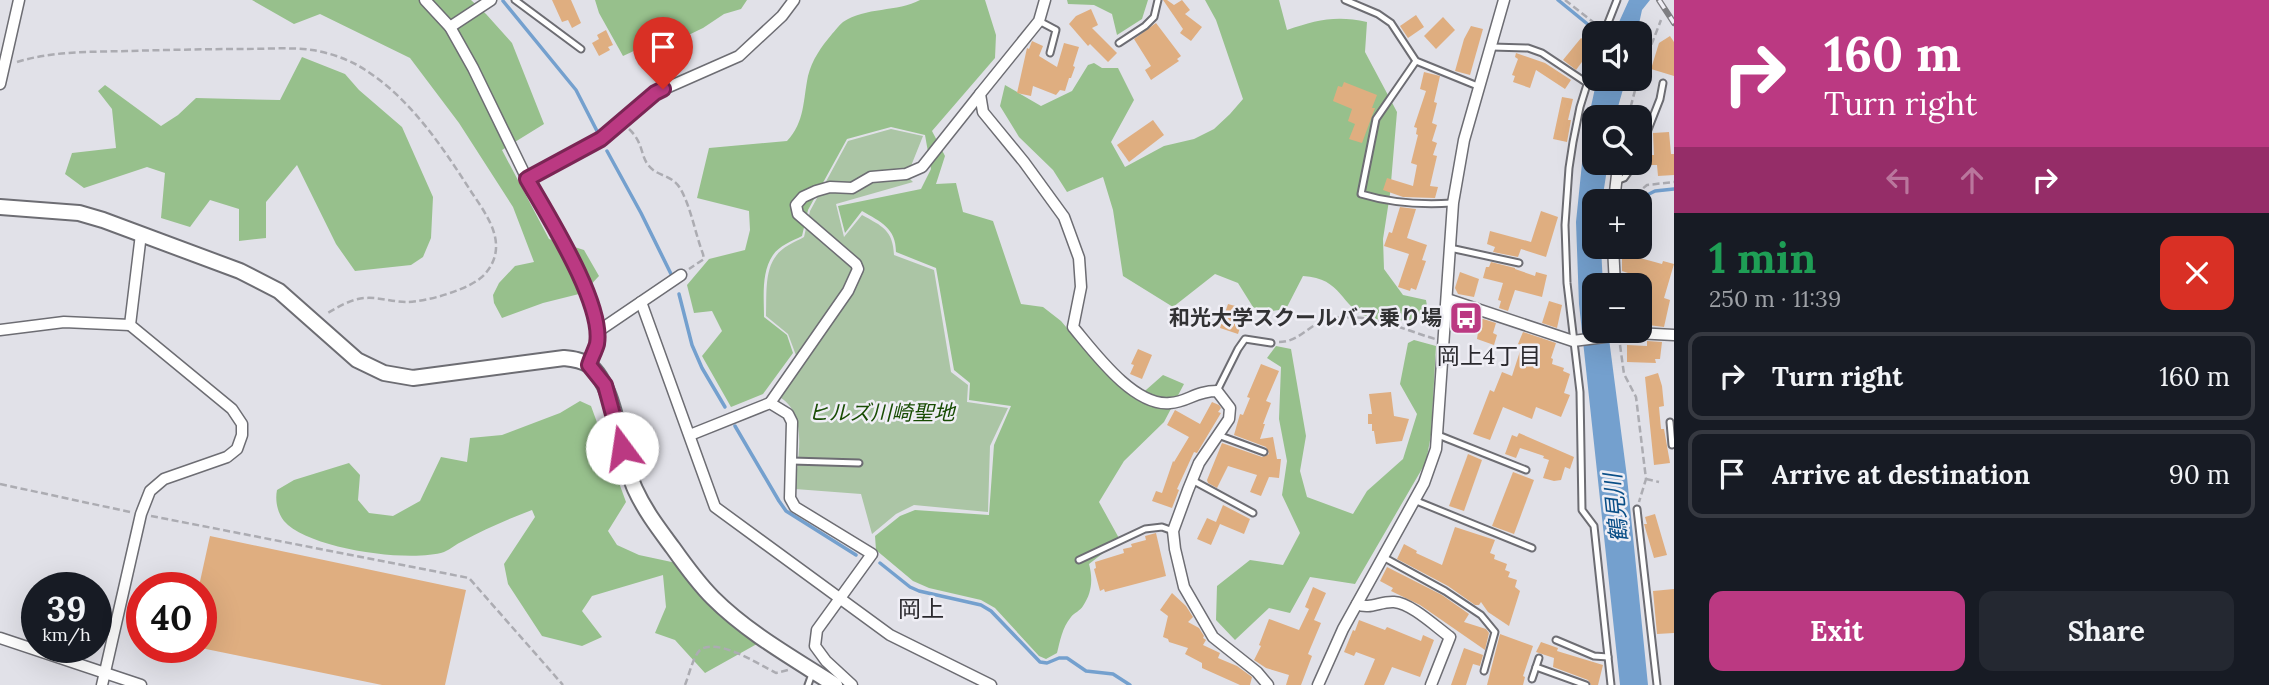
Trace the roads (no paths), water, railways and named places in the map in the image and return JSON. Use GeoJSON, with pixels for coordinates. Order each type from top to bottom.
{"type":"FeatureCollection","features":[{"type":"Feature","properties":{"kind":"street"},"geometry":{"type":"LineString","coordinates":[[0,84],[19,0]]}},
{"type":"Feature","properties":{"kind":"street"},"geometry":{"type":"LineString","coordinates":[[425,0],[450,27],[473,68],[527,179],[587,289],[597,332],[597,345],[589,365]]}},
{"type":"Feature","properties":{"kind":"street"},"geometry":{"type":"LineString","coordinates":[[450,27],[491,0]]}},
{"type":"Feature","properties":{"kind":"street"},"geometry":{"type":"LineString","coordinates":[[527,179],[601,139],[655,93],[739,56],[782,16],[793,0]]}},
{"type":"Feature","properties":{"kind":"street"},"geometry":{"type":"LineString","coordinates":[[690,435],[770,403],[848,291],[858,269],[856,264],[798,215],[796,205],[803,197],[816,191],[830,187],[852,188],[871,177],[906,174],[922,167],[1039,21],[1045,0]]}},
{"type":"Feature","properties":{"kind":"street"},"geometry":{"type":"LineString","coordinates":[[1318,685],[1343,629],[1432,464],[1438,435],[1453,203],[1465,141],[1504,0]]}},
{"type":"Feature","properties":{"kind":"street"},"geometry":{"type":"LineString","coordinates":[[980,94],[982,112],[1024,162],[1064,217],[1079,258],[1081,287],[1073,327],[1119,379],[1148,398],[1157,402],[1173,403],[1203,391],[1217,391],[1230,408],[1230,414],[1199,463],[1173,531],[1184,587],[1213,636],[1268,685]]}},
{"type":"Feature","properties":{"kind":"street"},"geometry":{"type":"LineString","coordinates":[[1617,175],[1617,189]]}},
{"type":"Feature","properties":{"kind":"street"},"geometry":{"type":"LineString","coordinates":[[0,207],[79,213],[259,279],[279,291],[357,360],[384,373],[413,378],[564,358],[577,359],[589,365],[605,385],[628,473],[654,524],[713,598],[752,631],[799,662],[811,678],[835,685]]}},
{"type":"Feature","properties":{"kind":"street"},"geometry":{"type":"LineString","coordinates":[[130,325],[141,234]]}},
{"type":"Feature","properties":{"kind":"street"},"geometry":{"type":"LineString","coordinates":[[597,332],[681,275]]}},
{"type":"Feature","properties":{"kind":"street"},"geometry":{"type":"LineString","coordinates":[[1447,299],[1575,341],[1582,340]]}},
{"type":"Feature","properties":{"kind":"street"},"geometry":{"type":"LineString","coordinates":[[641,302],[715,507],[890,635],[991,685]]}},
{"type":"Feature","properties":{"kind":"street"},"geometry":{"type":"LineString","coordinates":[[0,330],[64,323],[130,325],[232,409],[242,424],[242,435],[237,449],[227,457],[164,479],[150,491],[141,514],[102,685]]}},
{"type":"Feature","properties":{"kind":"street"},"geometry":{"type":"LineString","coordinates":[[1652,335],[1674,335]]}},
{"type":"Feature","properties":{"kind":"street"},"geometry":{"type":"LineString","coordinates":[[770,403],[788,414],[792,422],[790,498],[795,507],[872,554],[817,630],[815,646],[826,661],[852,685]]}},
{"type":"Feature","properties":{"kind":"street"},"geometry":{"type":"LineString","coordinates":[[1357,604],[1364,607],[1394,602],[1407,606],[1450,637],[1430,685]]}},
{"type":"Feature","properties":{"kind":"street"},"geometry":{"type":"LineString","coordinates":[[0,638],[141,685]]}},
{"type":"Feature","properties":{"kind":"lane"},"geometry":{"type":"LineString","coordinates":[[515,0],[581,49]]}},
{"type":"Feature","properties":{"kind":"lane"},"geometry":{"type":"LineString","coordinates":[[1119,43],[1154,17],[1158,0]]}},
{"type":"Feature","properties":{"kind":"lane"},"geometry":{"type":"LineString","coordinates":[[1345,0],[1378,14],[1391,23],[1416,61],[1480,88]]}},
{"type":"Feature","properties":{"kind":"lane"},"geometry":{"type":"LineString","coordinates":[[1609,21],[1617,0]]}},
{"type":"Feature","properties":{"kind":"lane"},"geometry":{"type":"LineString","coordinates":[[1039,21],[1056,30],[1050,53]]}},
{"type":"Feature","properties":{"kind":"lane"},"geometry":{"type":"LineString","coordinates":[[1492,47],[1528,48],[1542,53],[1582,80]]}},
{"type":"Feature","properties":{"kind":"lane"},"geometry":{"type":"LineString","coordinates":[[1416,61],[1376,119],[1361,194],[1379,199],[1424,204],[1453,203]]}},
{"type":"Feature","properties":{"kind":"lane"},"geometry":{"type":"LineString","coordinates":[[1652,119],[1663,83]]}},
{"type":"Feature","properties":{"kind":"lane"},"geometry":{"type":"LineString","coordinates":[[1585,91],[1573,142],[1566,198],[1567,284],[1580,392],[1582,510],[1594,526],[1611,685]]}},
{"type":"Feature","properties":{"kind":"lane"},"geometry":{"type":"LineString","coordinates":[[1616,181],[1626,175]]}},
{"type":"Feature","properties":{"kind":"lane"},"geometry":{"type":"LineString","coordinates":[[1450,248],[1519,263]]}},
{"type":"Feature","properties":{"kind":"lane"},"geometry":{"type":"LineString","coordinates":[[1217,391],[1245,340],[1271,342]]}},
{"type":"Feature","properties":{"kind":"lane"},"geometry":{"type":"LineString","coordinates":[[1670,422],[1672,445]]}},
{"type":"Feature","properties":{"kind":"lane"},"geometry":{"type":"LineString","coordinates":[[1218,435],[1264,452]]}},
{"type":"Feature","properties":{"kind":"lane"},"geometry":{"type":"LineString","coordinates":[[1438,435],[1525,470]]}},
{"type":"Feature","properties":{"kind":"lane"},"geometry":{"type":"LineString","coordinates":[[791,461],[859,463]]}},
{"type":"Feature","properties":{"kind":"lane"},"geometry":{"type":"LineString","coordinates":[[1192,480],[1253,513]]}},
{"type":"Feature","properties":{"kind":"lane"},"geometry":{"type":"LineString","coordinates":[[1414,500],[1532,548]]}},
{"type":"Feature","properties":{"kind":"lane"},"geometry":{"type":"LineString","coordinates":[[1637,509],[1657,685]]}},
{"type":"Feature","properties":{"kind":"lane"},"geometry":{"type":"LineString","coordinates":[[1079,560],[1145,529],[1162,527],[1173,531]]}},
{"type":"Feature","properties":{"kind":"lane"},"geometry":{"type":"LineString","coordinates":[[1383,557],[1445,591],[1481,615],[1495,632],[1484,671]]}},
{"type":"Feature","properties":{"kind":"lane"},"geometry":{"type":"LineString","coordinates":[[1556,640],[1594,656],[1608,657]]}},
{"type":"Feature","properties":{"kind":"lane"},"geometry":{"type":"LineString","coordinates":[[1532,678],[1539,657]]}},
{"type":"Feature","properties":{"kind":"lane"},"geometry":{"type":"LineString","coordinates":[[1536,667],[1586,685]]}},
{"type":"Feature","properties":{"kind":"water"},"geometry":{"type":"Polygon","coordinates":[[[1629,0],[1650,0],[1642,10],[1640,21],[1619,21],[1629,0]]]}},
{"type":"Feature","properties":{"kind":"water"},"geometry":{"type":"Polygon","coordinates":[[[1594,91],[1623,91],[1618,105],[1591,105],[1594,91]]]}},
{"type":"Feature","properties":{"kind":"water"},"geometry":{"type":"Polygon","coordinates":[[[1582,163],[1582,175],[1606,175],[1604,189],[1582,189],[1582,259],[1602,259],[1602,273],[1582,273],[1582,332],[1579,304],[1576,222],[1582,163]]]}},
{"type":"Feature","properties":{"kind":"water","name":"鶴見川"},"geometry":{"type":"Polygon","coordinates":[[[1583,343],[1610,343],[1627,477],[1648,685],[1620,685],[1583,343]]]}},
{"type":"Feature","properties":{"kind":"waterway"},"geometry":{"type":"LineString","coordinates":[[1558,0],[1584,21]]}},
{"type":"Feature","properties":{"kind":"waterway"},"geometry":{"type":"LineString","coordinates":[[503,1],[576,90],[597,131]]}},
{"type":"Feature","properties":{"kind":"waterway"},"geometry":{"type":"LineString","coordinates":[[607,151],[673,278]]}},
{"type":"Feature","properties":{"kind":"waterway"},"geometry":{"type":"LineString","coordinates":[[1652,192],[1674,189]]}},
{"type":"Feature","properties":{"kind":"waterway"},"geometry":{"type":"LineString","coordinates":[[679,294],[692,345],[725,407]]}},
{"type":"Feature","properties":{"kind":"waterway"},"geometry":{"type":"LineString","coordinates":[[735,426],[786,511],[856,555]]}},
{"type":"Feature","properties":{"kind":"waterway"},"geometry":{"type":"LineString","coordinates":[[880,563],[919,591],[981,605],[991,611],[1040,662],[1067,658],[1086,671],[1113,674],[1130,685]]}},
{"type":"Feature","properties":{"kind":"railway"},"geometry":{"type":"LineString","coordinates":[[1659,0],[1674,23]]}},
{"type":"Feature","properties":{"kind":"place","name":"和光大学スクールバス乗り場"},"geometry":{"type":"Point","coordinates":[1466,318]}},
{"type":"Feature","properties":{"kind":"district","name":"岡上4丁目"},"geometry":{"type":"Point","coordinates":[1489,356]}},
{"type":"Feature","properties":{"kind":"district","name":"岡上"},"geometry":{"type":"Point","coordinates":[921,609]}},
{"type":"Feature","properties":{"kind":"park label","name":"ヒルズ川崎聖地"},"geometry":{"type":"Point","coordinates":[881,413]}}]}
